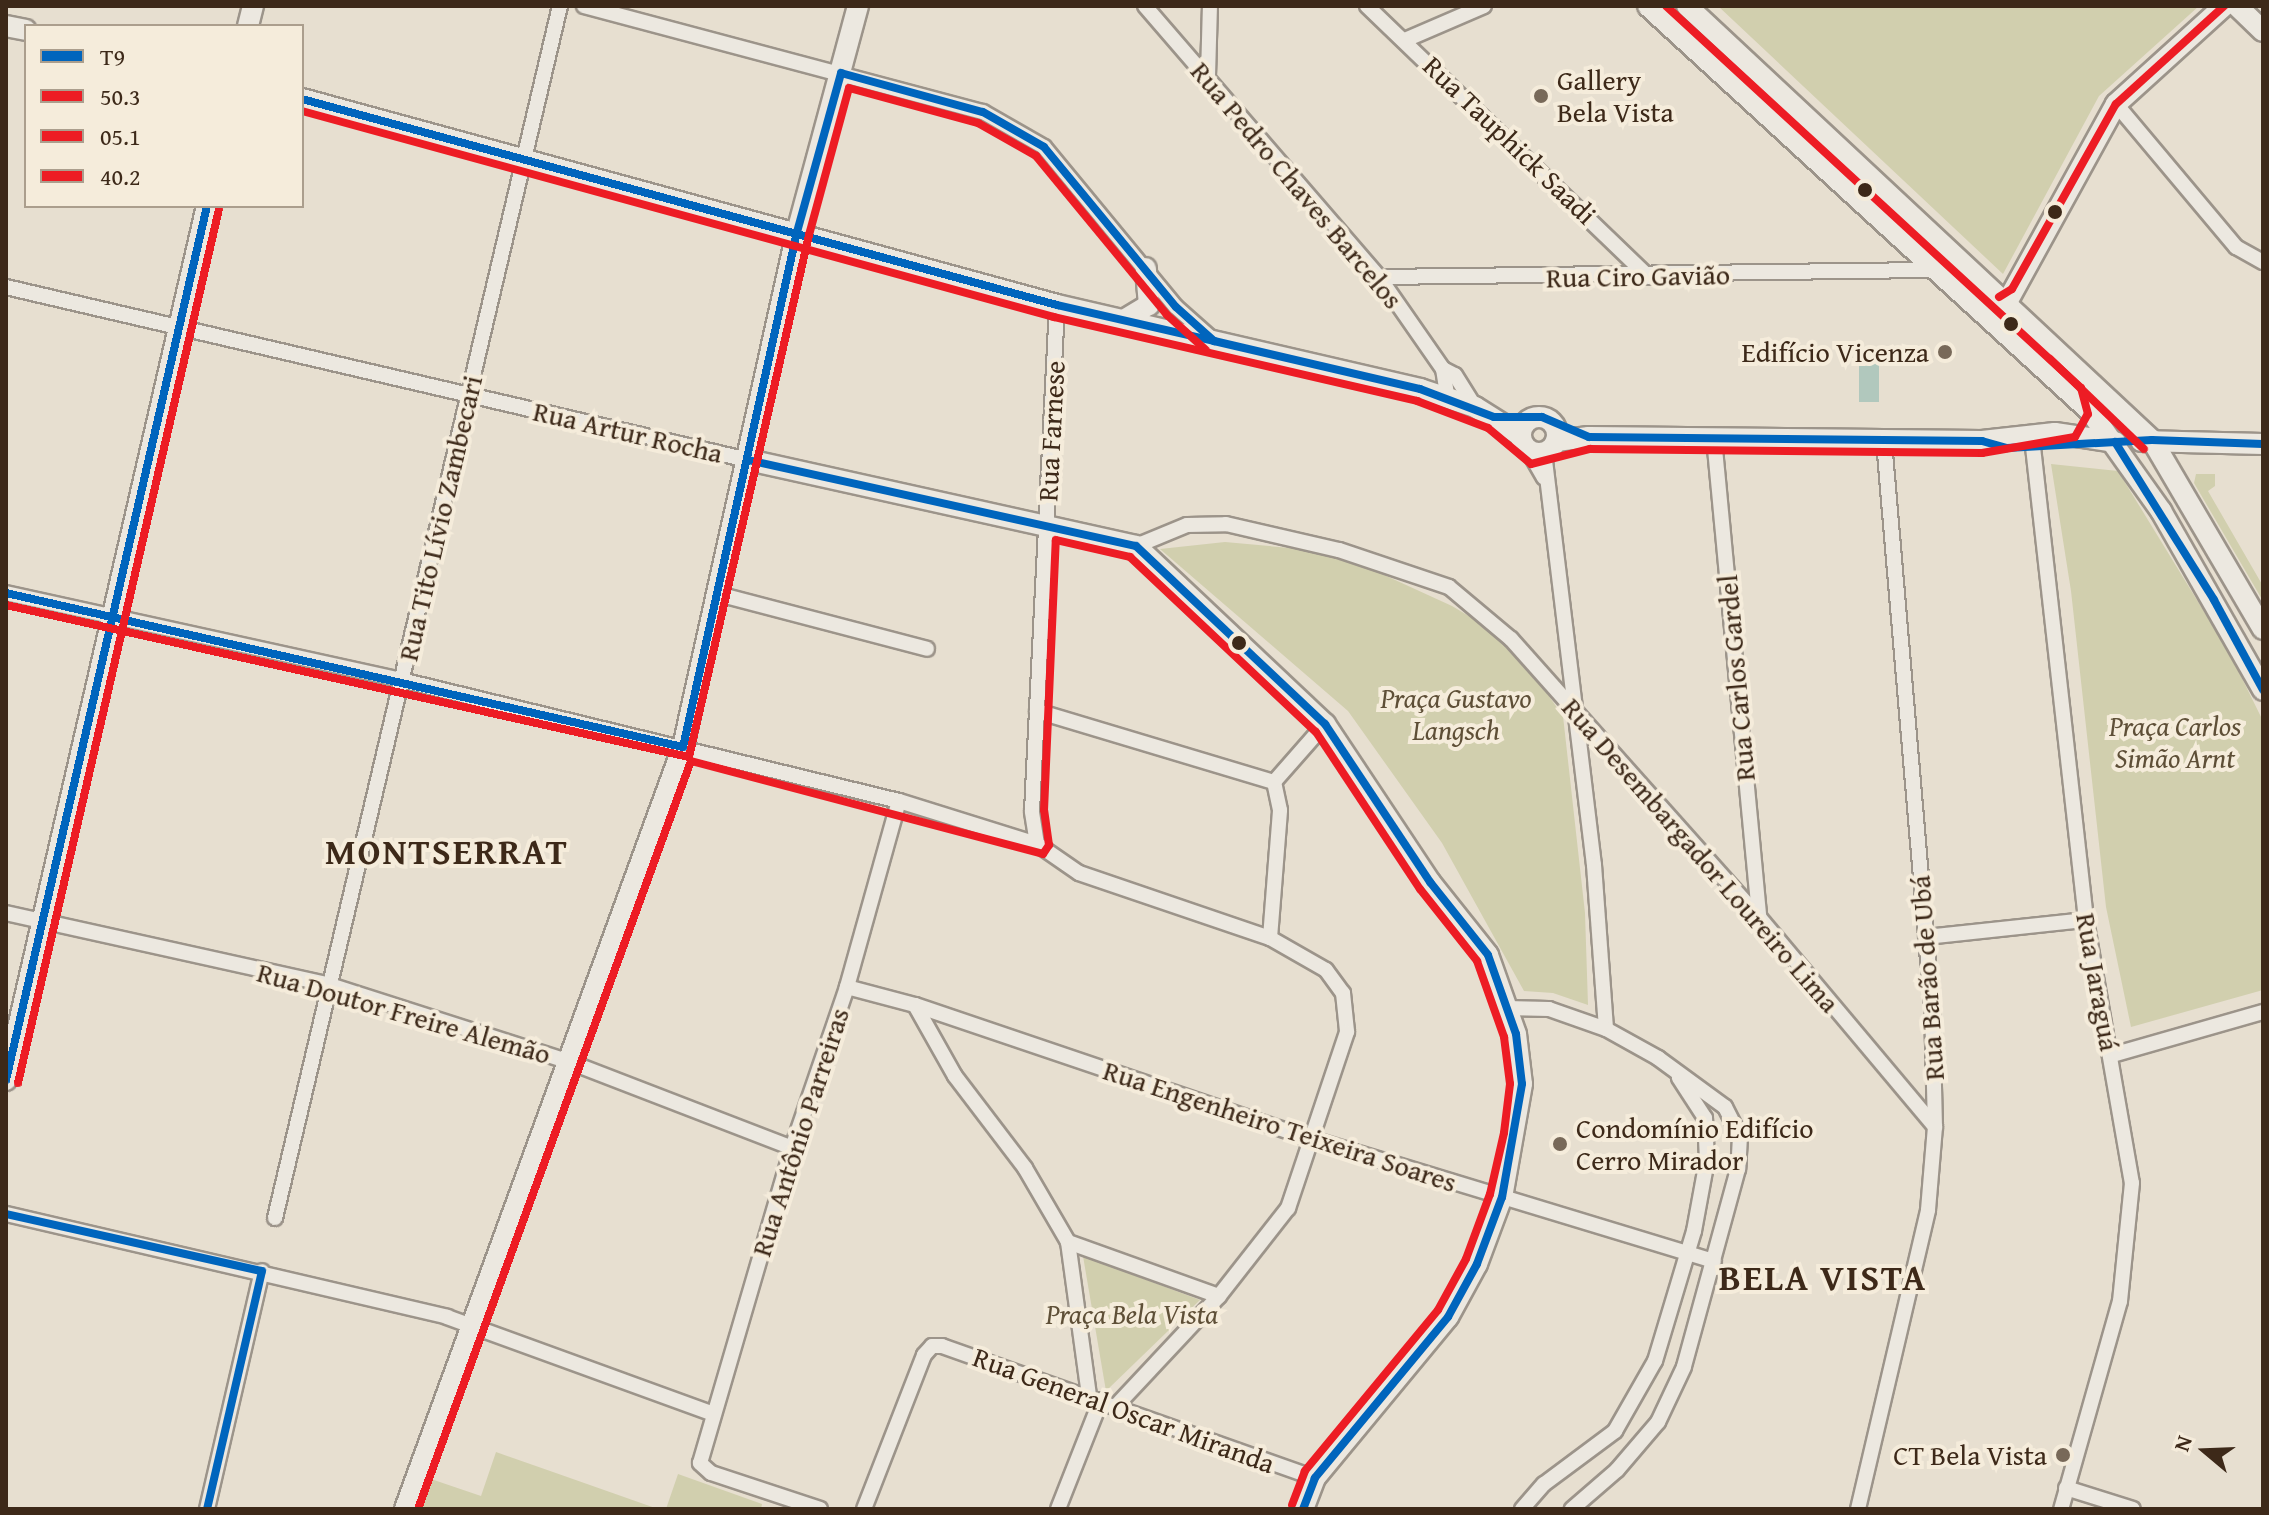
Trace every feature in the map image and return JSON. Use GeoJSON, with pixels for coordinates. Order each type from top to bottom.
{"type":"FeatureCollection","features":[{"type":"Feature","properties":{"kind":"street","name":"Rua Tito Lívio Zambecari"},"geometry":{"type":"LineString","coordinates":[[275,1218],[560,6]]}},
{"type":"Feature","properties":{"kind":"street"},"geometry":{"type":"LineString","coordinates":[[584,6],[983,112],[1044,147],[1176,307],[1214,341]]}},
{"type":"Feature","properties":{"kind":"street"},"geometry":{"type":"LineString","coordinates":[[405,1509],[683,747],[797,232],[858,6]]}},
{"type":"Feature","properties":{"kind":"street","name":"Rua Pedro Chaves Barcelos"},"geometry":{"type":"LineString","coordinates":[[1145,6],[1379,277],[1443,369],[1448,399]]}},
{"type":"Feature","properties":{"kind":"street"},"geometry":{"type":"LineString","coordinates":[[1208,76],[1210,6]]}},
{"type":"Feature","properties":{"kind":"street","name":"Rua Tauphick Saadi"},"geometry":{"type":"LineString","coordinates":[[1367,6],[1649,277]]}},
{"type":"Feature","properties":{"kind":"street"},"geometry":{"type":"LineString","coordinates":[[1405,40],[1484,6]]}},
{"type":"Feature","properties":{"kind":"street"},"geometry":{"type":"LineString","coordinates":[[1648,6],[1930,270],[2072,396],[2115,442],[2143,482],[2263,690]]}},
{"type":"Feature","properties":{"kind":"street"},"geometry":{"type":"LineString","coordinates":[[1687,6],[2006,296],[2152,440],[2263,629]]}},
{"type":"Feature","properties":{"kind":"street"},"geometry":{"type":"LineString","coordinates":[[2006,296],[2116,104],[2224,6]]}},
{"type":"Feature","properties":{"kind":"street"},"geometry":{"type":"LineString","coordinates":[[2237,6],[2263,31]]}},
{"type":"Feature","properties":{"kind":"street"},"geometry":{"type":"LineString","coordinates":[[304,100],[1057,305],[1448,399],[1475,407],[1538,438],[1982,441],[2055,433],[2115,442]]}},
{"type":"Feature","properties":{"kind":"street"},"geometry":{"type":"LineString","coordinates":[[2116,104],[2236,247],[2263,262]]}},
{"type":"Feature","properties":{"kind":"street"},"geometry":{"type":"LineString","coordinates":[[6,1080],[207,208]]}},
{"type":"Feature","properties":{"kind":"street"},"geometry":{"type":"LineString","coordinates":[[1898,270],[1909,250]]}},
{"type":"Feature","properties":{"kind":"street"},"geometry":{"type":"LineString","coordinates":[[1122,321],[1149,305],[1146,268]]}},
{"type":"Feature","properties":{"kind":"street","name":"Rua Ciro Gavião"},"geometry":{"type":"LineString","coordinates":[[1379,277],[1649,277],[1930,270]]}},
{"type":"Feature","properties":{"kind":"street","name":"Rua Artur Rocha"},"geometry":{"type":"LineString","coordinates":[[6,287],[748,460],[1136,546]]}},
{"type":"Feature","properties":{"kind":"street","name":"Rua Farnese"},"geometry":{"type":"LineString","coordinates":[[1037,844],[1032,811],[1057,305]]}},
{"type":"Feature","properties":{"kind":"street","name":"Rua Pedro Chaves Barcelos"},"geometry":{"type":"LineString","coordinates":[[1443,369],[1455,375],[1475,407]]}},
{"type":"Feature","properties":{"kind":"street"},"geometry":{"type":"LineString","coordinates":[[2055,433],[2073,421],[2072,396]]}},
{"type":"Feature","properties":{"kind":"street"},"geometry":{"type":"LineString","coordinates":[[1538,438],[1577,713],[1606,1029]]}},
{"type":"Feature","properties":{"kind":"street","name":"Rua Carlos Gardel"},"geometry":{"type":"LineString","coordinates":[[1714,438],[1759,917]]}},
{"type":"Feature","properties":{"kind":"street"},"geometry":{"type":"LineString","coordinates":[[2143,482],[2144,450],[2152,440]]}},
{"type":"Feature","properties":{"kind":"street"},"geometry":{"type":"LineString","coordinates":[[1982,441],[2007,448],[2152,440],[2263,444]]}},
{"type":"Feature","properties":{"kind":"street","name":"Rua Barão de Ubá"},"geometry":{"type":"LineString","coordinates":[[1858,1509],[1928,1210],[1935,1127],[1926,937],[1884,441]]}},
{"type":"Feature","properties":{"kind":"street","name":"Rua Jaraguá"},"geometry":{"type":"LineString","coordinates":[[2033,447],[2086,920],[2132,1183],[2130,1234],[2120,1301],[2061,1509]]}},
{"type":"Feature","properties":{"kind":"street","name":"Rua Desembargador Loureiro Lima"},"geometry":{"type":"LineString","coordinates":[[1136,546],[1187,525],[1226,524],[1339,550],[1449,587],[1511,639],[1759,917],[1935,1127]]}},
{"type":"Feature","properties":{"kind":"street"},"geometry":{"type":"LineString","coordinates":[[1136,546],[1325,724],[1430,882],[1488,955],[1516,1034],[1522,1084],[1502,1197],[1477,1264],[1448,1317],[1315,1478],[1303,1509]]}},
{"type":"Feature","properties":{"kind":"street"},"geometry":{"type":"LineString","coordinates":[[6,593],[401,680],[899,801],[1037,844],[1079,873],[1270,938],[1326,970],[1343,993],[1347,1032],[1312,1139],[1278,1227],[1219,1296],[1117,1405]]}},
{"type":"Feature","properties":{"kind":"street"},"geometry":{"type":"LineString","coordinates":[[718,594],[927,649]]}},
{"type":"Feature","properties":{"kind":"street"},"geometry":{"type":"LineString","coordinates":[[1037,711],[1274,782]]}},
{"type":"Feature","properties":{"kind":"street"},"geometry":{"type":"LineString","coordinates":[[1274,782],[1325,724]]}},
{"type":"Feature","properties":{"kind":"street"},"geometry":{"type":"LineString","coordinates":[[1270,938],[1280,810],[1274,782]]}},
{"type":"Feature","properties":{"kind":"street","name":"Rua Antônio Parreiras"},"geometry":{"type":"LineString","coordinates":[[820,1509],[711,1473],[700,1463],[792,1148],[847,987],[899,801]]}},
{"type":"Feature","properties":{"kind":"street","name":"Rua Doutor Freire Alemão"},"geometry":{"type":"LineString","coordinates":[[6,913],[330,985],[567,1061],[792,1148]]}},
{"type":"Feature","properties":{"kind":"street"},"geometry":{"type":"LineString","coordinates":[[1926,937],[2086,920]]}},
{"type":"Feature","properties":{"kind":"street","name":"Rua Engenheiro Teixeira Soares"},"geometry":{"type":"LineString","coordinates":[[847,987],[915,1005],[1312,1139],[1714,1261]]}},
{"type":"Feature","properties":{"kind":"street"},"geometry":{"type":"LineString","coordinates":[[915,1005],[955,1076],[1025,1168],[1068,1242],[1095,1398],[1058,1509]]}},
{"type":"Feature","properties":{"kind":"street"},"geometry":{"type":"LineString","coordinates":[[1506,1008],[1549,1009],[1606,1029],[1672,1067],[1725,1107],[1740,1136],[1738,1169],[1684,1367],[1658,1422],[1617,1470],[1572,1509]]}},
{"type":"Feature","properties":{"kind":"street"},"geometry":{"type":"LineString","coordinates":[[2112,1055],[2263,1012]]}},
{"type":"Feature","properties":{"kind":"street"},"geometry":{"type":"LineString","coordinates":[[1522,1509],[1629,1413],[1655,1361],[1686,1252],[1707,1160],[1705,1118],[1672,1067]]}},
{"type":"Feature","properties":{"kind":"street"},"geometry":{"type":"LineString","coordinates":[[6,1214],[262,1271],[472,1326],[713,1414]]}},
{"type":"Feature","properties":{"kind":"street"},"geometry":{"type":"LineString","coordinates":[[1068,1242],[1219,1296]]}},
{"type":"Feature","properties":{"kind":"street"},"geometry":{"type":"LineString","coordinates":[[207,1509],[262,1271]]}},
{"type":"Feature","properties":{"kind":"street","name":"Rua General Oscar Miranda"},"geometry":{"type":"LineString","coordinates":[[864,1509],[932,1346],[1117,1405],[1315,1478]]}},
{"type":"Feature","properties":{"kind":"street"},"geometry":{"type":"LineString","coordinates":[[2066,1488],[2133,1509]]}},
{"type":"Feature","properties":{"kind":"green space"},"geometry":{"type":"Polygon","coordinates":[[[1718,6],[2199,6],[2099,96],[2003,274],[1718,6]]]}},
{"type":"Feature","properties":{"kind":"green space","name":"Praça Carlos Simão Arnt"},"geometry":{"type":"Polygon","coordinates":[[[2051,464],[2118,471],[2230,654],[2263,721],[2263,990],[2131,1027],[2106,907],[2071,591],[2051,464]]]}},
{"type":"Feature","properties":{"kind":"green space"},"geometry":{"type":"Polygon","coordinates":[[[2196,474],[2215,474],[2215,486],[2208,491],[2263,586],[2263,601],[2194,483],[2196,474]]]}},
{"type":"Feature","properties":{"kind":"green space","name":"Praça Gustavo Langsch"},"geometry":{"type":"Polygon","coordinates":[[[1225,542],[1334,552],[1452,606],[1509,640],[1563,716],[1585,913],[1588,1005],[1553,993],[1524,991],[1442,843],[1348,711],[1160,549],[1225,542]]]}},
{"type":"Feature","properties":{"kind":"green space","name":"Praça Bela Vista"},"geometry":{"type":"Polygon","coordinates":[[[1083,1256],[1200,1300],[1106,1391],[1083,1256]]]}},
{"type":"Feature","properties":{"kind":"green space"},"geometry":{"type":"Polygon","coordinates":[[[496,1452],[658,1509],[418,1509],[428,1478],[481,1496],[496,1452]]]}},
{"type":"Feature","properties":{"kind":"green space"},"geometry":{"type":"Polygon","coordinates":[[[678,1474],[762,1504],[761,1509],[666,1509],[678,1474]]]}},
{"type":"Feature","properties":{"kind":"shaded area"},"geometry":{"type":"Polygon","coordinates":[[[1859,358],[1879,358],[1879,402],[1859,402],[1859,358]]]}},
{"type":"Feature","properties":{"kind":"transit line","name":"50.3"},"geometry":{"type":"LineString","coordinates":[[304,112],[1054,317],[1417,401],[1488,428],[1531,464],[1590,449],[1982,453],[2075,437],[2088,414],[2081,388],[1666,6]]}},
{"type":"Feature","properties":{"kind":"transit line","name":"40.2"},"geometry":{"type":"LineString","coordinates":[[1999,297],[2012,289],[2116,104],[2224,6]]}},
{"type":"Feature","properties":{"kind":"transit line","name":"T9"},"geometry":{"type":"LineString","coordinates":[[6,593],[683,747],[797,232],[841,73],[983,112],[1044,147],[1176,307],[1214,341],[1420,389],[1494,417],[1542,417],[1589,437],[1982,441],[2007,448],[2152,440],[2263,444]]}},
{"type":"Feature","properties":{"kind":"transit line","name":"50.3"},"geometry":{"type":"LineString","coordinates":[[6,605],[689,757],[809,235],[849,88],[978,123],[1036,156],[1167,315],[1206,350]]}},
{"type":"Feature","properties":{"kind":"transit line","name":"T9"},"geometry":{"type":"LineString","coordinates":[[304,100],[1057,305],[1214,341]]}},
{"type":"Feature","properties":{"kind":"transit line","name":"T9"},"geometry":{"type":"LineString","coordinates":[[6,1080],[207,208]]}},
{"type":"Feature","properties":{"kind":"transit line","name":"50.3"},"geometry":{"type":"LineString","coordinates":[[18,1083],[219,209]]}},
{"type":"Feature","properties":{"kind":"transit line","name":"50.3"},"geometry":{"type":"LineString","coordinates":[[2050,359],[2144,449]]}},
{"type":"Feature","properties":{"kind":"transit line","name":"T9"},"geometry":{"type":"LineString","coordinates":[[2115,442],[2214,600],[2263,690]]}},
{"type":"Feature","properties":{"kind":"transit line","name":"T9"},"geometry":{"type":"LineString","coordinates":[[748,460],[1136,546],[1325,724],[1430,882],[1488,955],[1516,1034],[1522,1084],[1502,1197],[1477,1264],[1448,1317],[1315,1478],[1303,1509]]}},
{"type":"Feature","properties":{"kind":"transit line","name":"05.1"},"geometry":{"type":"LineString","coordinates":[[418,1509],[691,761],[1043,854],[1049,845],[1044,810],[1056,540],[1130,557],[1316,732],[1420,889],[1477,961],[1504,1037],[1510,1084],[1504,1133],[1490,1194],[1466,1259],[1438,1310],[1305,1471],[1292,1505]]}},
{"type":"Feature","properties":{"kind":"transit line","name":"T9"},"geometry":{"type":"LineString","coordinates":[[6,1214],[262,1271],[207,1509]]}},
{"type":"Feature","properties":{"kind":"place","name":"Gallery Bela Vista"},"geometry":{"type":"Point","coordinates":[1541,96]}},
{"type":"Feature","properties":{"kind":"place","name":"Edifício Vicenza"},"geometry":{"type":"Point","coordinates":[1945,352]}},
{"type":"Feature","properties":{"kind":"place","name":"Condomínio Edifício Cerro Mirador"},"geometry":{"type":"Point","coordinates":[1560,1144]}},
{"type":"Feature","properties":{"kind":"place","name":"CT Bela Vista"},"geometry":{"type":"Point","coordinates":[2063,1455]}},
{"type":"Feature","properties":{"kind":"district","name":"MONTSERRAT"},"geometry":{"type":"Point","coordinates":[447,851]}},
{"type":"Feature","properties":{"kind":"district","name":"BELA VISTA"},"geometry":{"type":"Point","coordinates":[1823,1277]}}]}
